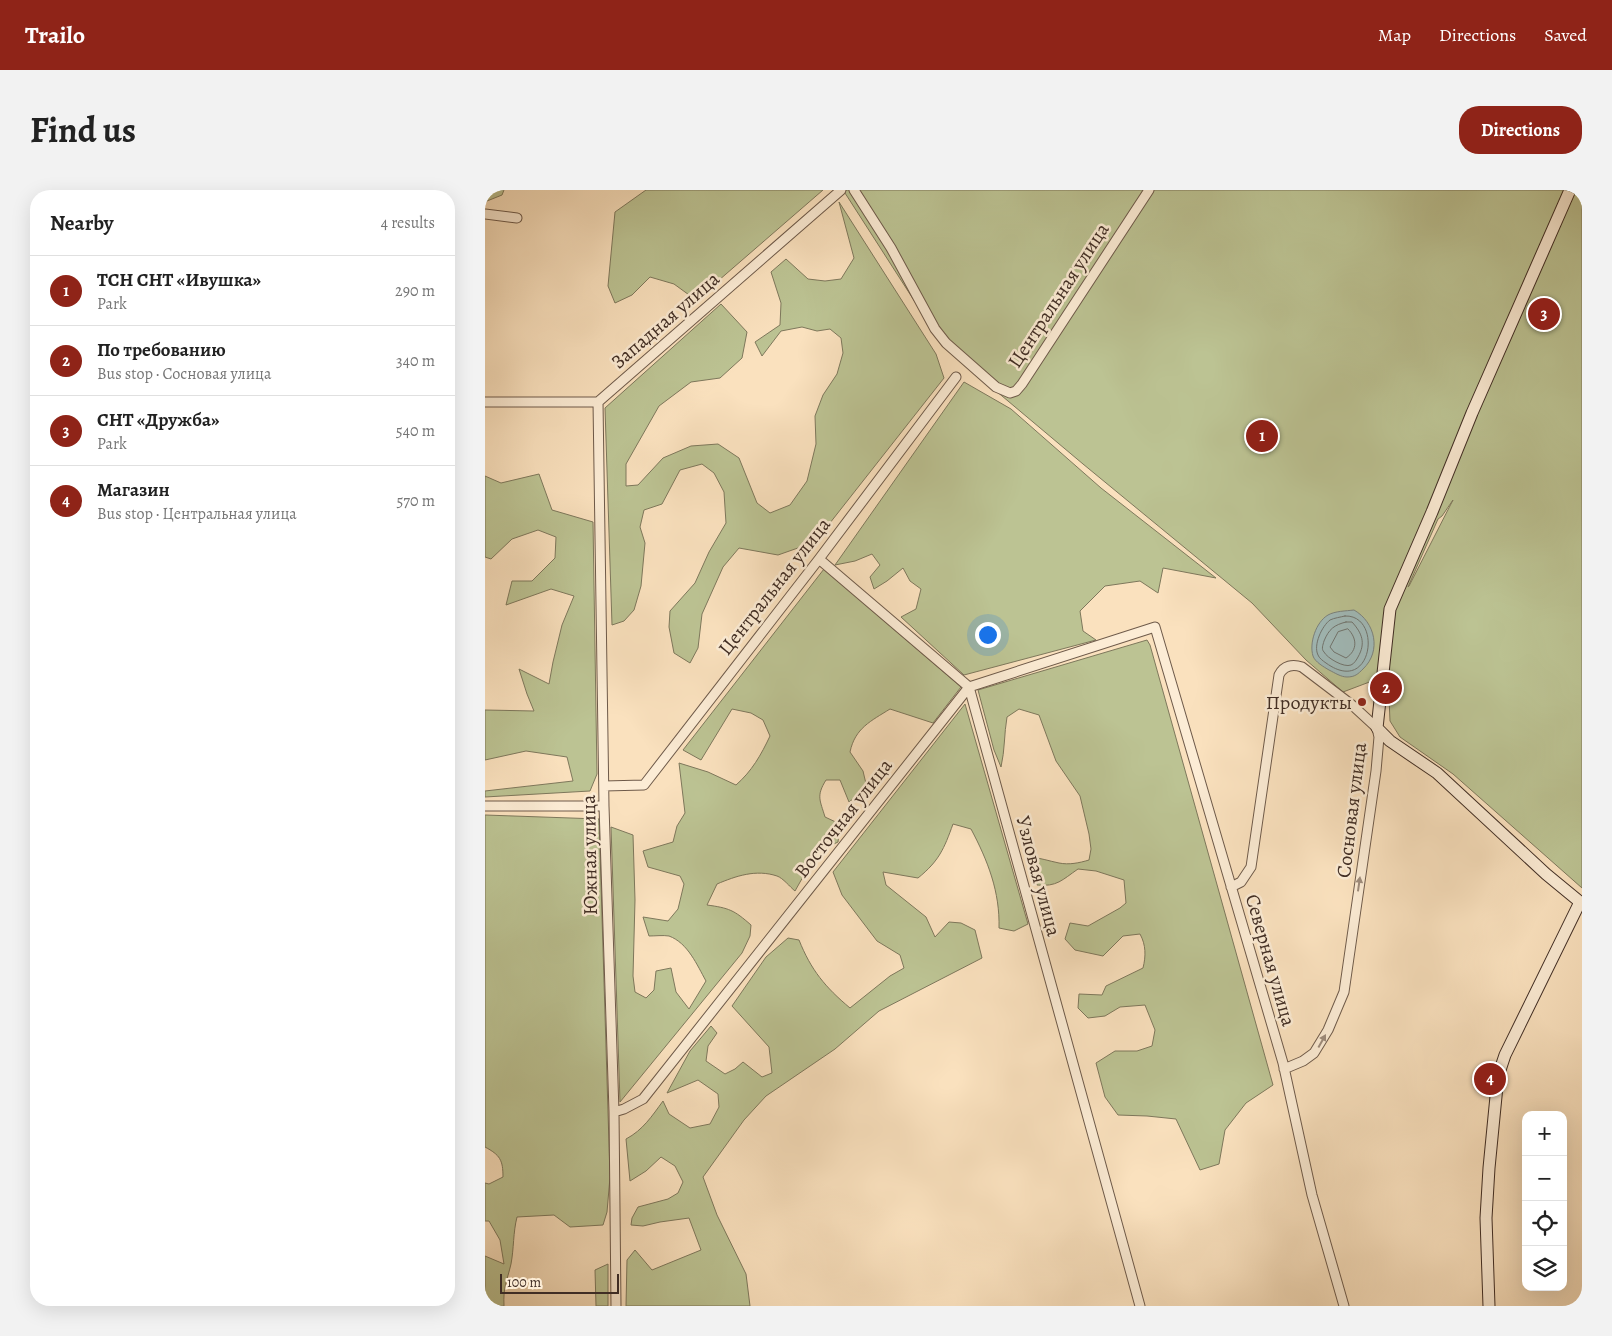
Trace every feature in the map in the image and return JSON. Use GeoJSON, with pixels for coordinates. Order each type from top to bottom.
{"type":"FeatureCollection","features":[{"type":"Feature","properties":{"kind":"street","name":"Западная улица"},"geometry":{"type":"LineString","coordinates":[[599,402],[841,190]]}},
{"type":"Feature","properties":{"kind":"street","name":"Центральная улица"},"geometry":{"type":"LineString","coordinates":[[854,190],[891,248],[935,329],[947,343],[996,387],[1013,392],[1022,384],[1149,190]]}},
{"type":"Feature","properties":{"kind":"street"},"geometry":{"type":"LineString","coordinates":[[1489,1306],[1486,1218],[1493,1115],[1498,1076],[1505,1055],[1581,902],[1546,874],[1437,773],[1390,741],[1377,728],[1390,609],[1472,413],[1570,190]]}},
{"type":"Feature","properties":{"kind":"street"},"geometry":{"type":"LineString","coordinates":[[485,214],[517,218]]}},
{"type":"Feature","properties":{"kind":"street","name":"Центральная улица"},"geometry":{"type":"LineString","coordinates":[[605,786],[644,785],[819,559],[956,377]]}},
{"type":"Feature","properties":{"kind":"street"},"geometry":{"type":"LineString","coordinates":[[485,402],[599,402]]}},
{"type":"Feature","properties":{"kind":"street","name":"Южная улица"},"geometry":{"type":"LineString","coordinates":[[599,402],[604,806],[614,1112],[616,1306]]}},
{"type":"Feature","properties":{"kind":"street"},"geometry":{"type":"LineString","coordinates":[[819,559],[969,687]]}},
{"type":"Feature","properties":{"kind":"street","name":"Северная улица"},"geometry":{"type":"LineString","coordinates":[[969,687],[1155,627],[1284,1069],[1312,1195],[1344,1306]]}},
{"type":"Feature","properties":{"kind":"street","name":"Сосновая улица"},"geometry":{"type":"LineString","coordinates":[[1231,887],[1241,882],[1251,867],[1276,695],[1282,670],[1288,666],[1296,665],[1309,670],[1352,705],[1377,728],[1379,737],[1344,992],[1318,1048],[1303,1061],[1284,1069]]}},
{"type":"Feature","properties":{"kind":"street","name":"Восточная улица"},"geometry":{"type":"LineString","coordinates":[[614,1112],[643,1099],[969,687]]}},
{"type":"Feature","properties":{"kind":"street","name":"Узловая улица"},"geometry":{"type":"LineString","coordinates":[[969,687],[1140,1306]]}},
{"type":"Feature","properties":{"kind":"street"},"geometry":{"type":"LineString","coordinates":[[485,806],[604,806]]}},
{"type":"Feature","properties":{"kind":"green space"},"geometry":{"type":"Polygon","coordinates":[[[485,190],[504,190],[502,195],[485,201],[485,190]]]}},
{"type":"Feature","properties":{"kind":"green space"},"geometry":{"type":"Polygon","coordinates":[[[646,190],[823,190],[696,300],[674,284],[650,277],[632,295],[615,303],[608,286],[615,212],[646,190]]]}},
{"type":"Feature","properties":{"kind":"green space"},"geometry":{"type":"Polygon","coordinates":[[[846,190],[1582,190],[1582,888],[1453,774],[1400,737],[1390,721],[1388,675],[1343,692],[1306,660],[1252,603],[952,354],[935,333],[845,193],[846,190]],[[1453,500],[1438,519],[1409,586],[1453,500]]]}},
{"type":"Feature","properties":{"kind":"green space"},"geometry":{"type":"Polygon","coordinates":[[[839,202],[936,354],[944,378],[815,542],[778,555],[739,548],[723,567],[702,614],[698,648],[690,663],[674,653],[669,627],[670,611],[695,583],[709,552],[726,523],[724,492],[714,473],[702,464],[680,470],[662,504],[644,510],[640,527],[645,543],[641,586],[634,610],[624,621],[612,625],[605,408],[721,304],[747,332],[742,358],[720,378],[691,382],[659,406],[626,464],[626,486],[638,485],[663,458],[691,446],[718,444],[739,458],[757,503],[770,513],[790,505],[807,481],[816,444],[815,416],[823,395],[837,374],[843,353],[841,338],[830,329],[817,331],[802,327],[781,331],[762,356],[755,342],[780,325],[781,303],[771,272],[786,259],[808,279],[825,281],[841,279],[854,258],[839,202]]]}},
{"type":"Feature","properties":{"kind":"green space"},"geometry":{"type":"Polygon","coordinates":[[[964,382],[1011,409],[1101,488],[1216,578],[1163,568],[1158,593],[1140,581],[1105,586],[1080,611],[1083,631],[1096,640],[964,675],[901,617],[916,609],[921,589],[910,581],[903,568],[874,589],[870,577],[880,565],[872,554],[855,561],[835,565],[964,382]]]}},
{"type":"Feature","properties":{"kind":"green space"},"geometry":{"type":"Polygon","coordinates":[[[539,474],[552,510],[593,522],[597,774],[590,791],[485,797],[485,791],[573,781],[567,757],[526,751],[485,760],[485,710],[534,711],[519,669],[549,684],[562,625],[574,596],[551,589],[506,605],[512,581],[532,581],[555,558],[556,537],[538,530],[512,539],[491,559],[485,557],[485,476],[501,483],[539,474]]]}},
{"type":"Feature","properties":{"kind":"green space"},"geometry":{"type":"Polygon","coordinates":[[[824,569],[961,687],[933,723],[890,709],[860,731],[852,744],[850,752],[863,771],[867,788],[849,802],[840,780],[826,780],[821,790],[820,802],[825,817],[840,824],[838,842],[817,852],[795,891],[779,877],[761,873],[739,876],[717,884],[707,905],[731,910],[740,916],[751,925],[750,936],[742,953],[620,1102],[611,827],[633,835],[635,900],[633,976],[635,992],[646,998],[654,990],[656,971],[671,968],[676,992],[689,1009],[706,981],[687,949],[676,939],[669,936],[649,936],[643,917],[668,921],[678,909],[684,884],[680,876],[648,867],[643,851],[673,842],[677,826],[685,813],[679,763],[708,772],[736,785],[756,762],[770,736],[763,720],[751,713],[732,709],[701,760],[683,750],[824,569]]]}},
{"type":"Feature","properties":{"kind":"green space"},"geometry":{"type":"Polygon","coordinates":[[[1147,640],[1150,645],[1273,1085],[1246,1103],[1225,1130],[1219,1164],[1200,1170],[1176,1119],[1118,1115],[1105,1097],[1096,1063],[1115,1051],[1137,1051],[1152,1046],[1155,1030],[1145,1005],[1120,1007],[1105,1016],[1088,1018],[1078,1008],[1079,994],[1102,995],[1106,986],[1143,968],[1145,955],[1143,942],[1140,934],[1123,936],[1103,956],[1075,950],[1065,939],[1070,923],[1088,926],[1126,903],[1124,880],[1096,871],[1078,869],[1055,884],[1037,885],[1031,871],[1030,857],[1067,864],[1089,860],[1091,849],[1089,834],[1080,796],[1056,761],[1039,715],[1019,709],[1007,717],[1001,767],[994,750],[978,690],[1147,640]]]}},
{"type":"Feature","properties":{"kind":"green space"},"geometry":{"type":"Polygon","coordinates":[[[965,704],[1028,924],[1014,931],[999,928],[999,915],[992,877],[971,829],[953,824],[940,854],[918,878],[883,872],[886,885],[926,917],[935,937],[949,922],[961,923],[975,930],[982,958],[879,1011],[835,1049],[766,1096],[744,1120],[703,1177],[717,1215],[746,1274],[750,1306],[626,1306],[627,1260],[635,1250],[652,1270],[701,1250],[689,1218],[643,1226],[631,1225],[632,1218],[638,1207],[668,1199],[678,1193],[683,1182],[675,1166],[661,1157],[646,1171],[630,1181],[626,1139],[642,1127],[663,1101],[669,1114],[690,1128],[710,1124],[719,1107],[718,1094],[698,1080],[667,1093],[690,1051],[711,1026],[717,1033],[708,1046],[706,1061],[725,1074],[743,1062],[762,1077],[772,1073],[769,1047],[732,1006],[766,957],[788,938],[799,940],[820,977],[833,993],[850,1008],[890,976],[904,968],[900,955],[877,941],[842,895],[833,872],[965,704]]]}},
{"type":"Feature","properties":{"kind":"green space"},"geometry":{"type":"Polygon","coordinates":[[[485,815],[599,819],[610,1177],[607,1212],[603,1225],[570,1227],[554,1215],[517,1217],[504,1306],[489,1306],[485,1295],[485,1256],[504,1264],[500,1240],[489,1221],[485,1221],[485,1183],[489,1184],[503,1177],[500,1159],[485,1147],[485,815]]]}},
{"type":"Feature","properties":{"kind":"green space"},"geometry":{"type":"Polygon","coordinates":[[[608,1264],[608,1306],[596,1306],[595,1270],[608,1264]]]}},
{"type":"Feature","properties":{"kind":"water"},"geometry":{"type":"Polygon","coordinates":[[[1354,610],[1361,615],[1371,629],[1374,646],[1373,654],[1369,662],[1358,674],[1345,677],[1329,670],[1318,662],[1313,656],[1312,645],[1314,633],[1324,618],[1341,611],[1354,610]]]}},
{"type":"Feature","properties":{"kind":"place","name":"СНТ «Дружба»"},"geometry":{"type":"Point","coordinates":[1544,314]}},
{"type":"Feature","properties":{"kind":"place","name":"ТСН СНТ «Ивушка»"},"geometry":{"type":"Point","coordinates":[1262,436]}},
{"type":"Feature","properties":{"kind":"place","name":"По требованию"},"geometry":{"type":"Point","coordinates":[1386,688]}},
{"type":"Feature","properties":{"kind":"place","name":"Продукты"},"geometry":{"type":"Point","coordinates":[1362,702]}},
{"type":"Feature","properties":{"kind":"place","name":"Магазин"},"geometry":{"type":"Point","coordinates":[1490,1079]}}]}
